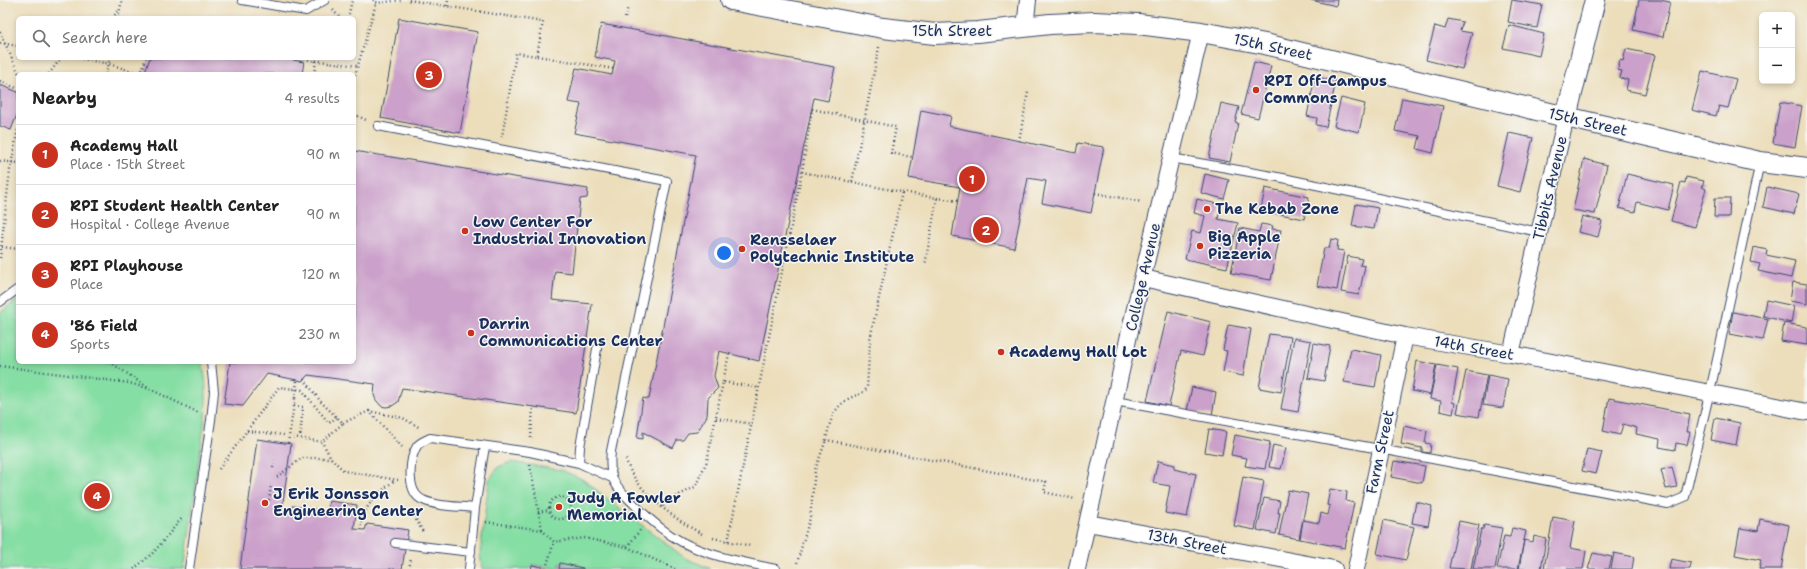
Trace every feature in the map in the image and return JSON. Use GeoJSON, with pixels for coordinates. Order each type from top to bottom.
{"type":"FeatureCollection","features":[{"type":"Feature","properties":{"kind":"street","name":"15th Street"},"geometry":{"type":"LineString","coordinates":[[731,0],[759,3],[883,28],[935,34],[1025,28],[1050,24],[1094,22],[1138,24],[1201,32],[1265,44],[1566,118],[1760,162],[1807,168]]}},
{"type":"Feature","properties":{"kind":"street"},"geometry":{"type":"LineString","coordinates":[[1025,28],[1028,0]]}},
{"type":"Feature","properties":{"kind":"street","name":"Tibbits Avenue"},"geometry":{"type":"LineString","coordinates":[[1511,354],[1566,118],[1596,0]]}},
{"type":"Feature","properties":{"kind":"street","name":"College Avenue"},"geometry":{"type":"LineString","coordinates":[[1077,569],[1201,32]]}},
{"type":"Feature","properties":{"kind":"street","name":"14th Street"},"geometry":{"type":"LineString","coordinates":[[1143,278],[1405,336],[1511,354],[1807,412]]}},
{"type":"Feature","properties":{"kind":"street","name":"Farm Street"},"geometry":{"type":"LineString","coordinates":[[1356,569],[1380,449],[1405,336]]}},
{"type":"Feature","properties":{"kind":"street","name":"13th Street"},"geometry":{"type":"LineString","coordinates":[[1088,523],[1334,569]]}},
{"type":"Feature","properties":{"kind":"lane"},"geometry":{"type":"LineString","coordinates":[[242,0],[306,12],[325,0]]}},
{"type":"Feature","properties":{"kind":"lane"},"geometry":{"type":"LineString","coordinates":[[378,126],[667,181],[611,450],[609,466],[612,478],[626,496],[650,519],[681,542],[725,558],[776,569]]}},
{"type":"Feature","properties":{"kind":"lane"},"geometry":{"type":"LineString","coordinates":[[1171,158],[1283,178],[1539,232]]}},
{"type":"Feature","properties":{"kind":"lane"},"geometry":{"type":"LineString","coordinates":[[1115,401],[1380,449],[1668,504],[1685,497],[1710,392],[1760,162]]}},
{"type":"Feature","properties":{"kind":"lane"},"geometry":{"type":"LineString","coordinates":[[0,302],[16,290]]}},
{"type":"Feature","properties":{"kind":"lane"},"geometry":{"type":"LineString","coordinates":[[579,463],[580,446],[597,349]]}},
{"type":"Feature","properties":{"kind":"lane"},"geometry":{"type":"LineString","coordinates":[[190,569],[212,420],[214,392],[210,364]]}},
{"type":"Feature","properties":{"kind":"lane"},"geometry":{"type":"LineString","coordinates":[[475,508],[435,504],[422,500],[413,492],[411,482],[413,457],[418,445],[430,438],[530,452],[579,463],[612,478]]}},
{"type":"Feature","properties":{"kind":"lane"},"geometry":{"type":"LineString","coordinates":[[469,569],[475,508],[485,446]]}},
{"type":"Feature","properties":{"kind":"lane"},"geometry":{"type":"LineString","coordinates":[[395,543],[471,552]]}},
{"type":"Feature","properties":{"kind":"path"},"geometry":{"type":"LineString","coordinates":[[118,16],[122,0]]}},
{"type":"Feature","properties":{"kind":"path"},"geometry":{"type":"LineString","coordinates":[[348,16],[352,0]]}},
{"type":"Feature","properties":{"kind":"path"},"geometry":{"type":"LineString","coordinates":[[373,0],[403,0]]}},
{"type":"Feature","properties":{"kind":"path"},"geometry":{"type":"LineString","coordinates":[[409,0],[543,22],[537,56]]}},
{"type":"Feature","properties":{"kind":"path"},"geometry":{"type":"LineString","coordinates":[[447,6],[448,0]]}},
{"type":"Feature","properties":{"kind":"path"},"geometry":{"type":"LineString","coordinates":[[356,72],[376,1]]}},
{"type":"Feature","properties":{"kind":"path"},"geometry":{"type":"LineString","coordinates":[[625,18],[628,7]]}},
{"type":"Feature","properties":{"kind":"path"},"geometry":{"type":"LineString","coordinates":[[114,16],[120,10]]}},
{"type":"Feature","properties":{"kind":"path"},"geometry":{"type":"LineString","coordinates":[[0,32],[4,44],[18,72]]}},
{"type":"Feature","properties":{"kind":"path"},"geometry":{"type":"LineString","coordinates":[[0,43],[16,46]]}},
{"type":"Feature","properties":{"kind":"path"},"geometry":{"type":"LineString","coordinates":[[852,182],[880,44]]}},
{"type":"Feature","properties":{"kind":"path"},"geometry":{"type":"LineString","coordinates":[[500,149],[516,53],[614,69]]}},
{"type":"Feature","properties":{"kind":"path"},"geometry":{"type":"LineString","coordinates":[[50,72],[60,60]]}},
{"type":"Feature","properties":{"kind":"path"},"geometry":{"type":"LineString","coordinates":[[88,60],[109,64],[135,72]]}},
{"type":"Feature","properties":{"kind":"path"},"geometry":{"type":"LineString","coordinates":[[107,72],[110,60]]}},
{"type":"Feature","properties":{"kind":"path"},"geometry":{"type":"LineString","coordinates":[[142,72],[145,60]]}},
{"type":"Feature","properties":{"kind":"path"},"geometry":{"type":"LineString","coordinates":[[309,60],[358,66]]}},
{"type":"Feature","properties":{"kind":"path"},"geometry":{"type":"LineString","coordinates":[[314,72],[316,61]]}},
{"type":"Feature","properties":{"kind":"path"},"geometry":{"type":"LineString","coordinates":[[0,81],[16,87]]}},
{"type":"Feature","properties":{"kind":"path"},"geometry":{"type":"LineString","coordinates":[[1019,141],[1028,92]]}},
{"type":"Feature","properties":{"kind":"path"},"geometry":{"type":"LineString","coordinates":[[728,541],[760,388],[802,172],[812,108],[896,127],[891,153],[912,157]]}},
{"type":"Feature","properties":{"kind":"path"},"geometry":{"type":"LineString","coordinates":[[0,258],[16,140]]}},
{"type":"Feature","properties":{"kind":"path"},"geometry":{"type":"LineString","coordinates":[[0,161],[16,163]]}},
{"type":"Feature","properties":{"kind":"path"},"geometry":{"type":"LineString","coordinates":[[802,172],[958,202]]}},
{"type":"Feature","properties":{"kind":"path"},"geometry":{"type":"LineString","coordinates":[[798,564],[810,518],[815,470],[826,440],[833,414],[844,402],[864,392],[867,388],[870,339],[902,192]]}},
{"type":"Feature","properties":{"kind":"path"},"geometry":{"type":"LineString","coordinates":[[1096,193],[1144,202]]}},
{"type":"Feature","properties":{"kind":"path"},"geometry":{"type":"LineString","coordinates":[[925,265],[937,198]]}},
{"type":"Feature","properties":{"kind":"path"},"geometry":{"type":"LineString","coordinates":[[2,247],[16,249]]}},
{"type":"Feature","properties":{"kind":"path"},"geometry":{"type":"LineString","coordinates":[[663,506],[669,500],[695,487],[707,461],[729,354]]}},
{"type":"Feature","properties":{"kind":"path"},"geometry":{"type":"LineString","coordinates":[[113,364],[150,389],[212,420]]}},
{"type":"Feature","properties":{"kind":"path"},"geometry":{"type":"LineString","coordinates":[[0,366],[122,382],[150,389]]}},
{"type":"Feature","properties":{"kind":"path"},"geometry":{"type":"LineString","coordinates":[[304,379],[322,402],[343,424]]}},
{"type":"Feature","properties":{"kind":"path"},"geometry":{"type":"LineString","coordinates":[[288,443],[297,380]]}},
{"type":"Feature","properties":{"kind":"path"},"geometry":{"type":"LineString","coordinates":[[724,382],[760,388]]}},
{"type":"Feature","properties":{"kind":"path"},"geometry":{"type":"LineString","coordinates":[[134,569],[154,552],[201,494],[279,387],[302,390],[329,422],[337,417]]}},
{"type":"Feature","properties":{"kind":"path"},"geometry":{"type":"LineString","coordinates":[[294,406],[303,407],[300,438]]}},
{"type":"Feature","properties":{"kind":"path"},"geometry":{"type":"LineString","coordinates":[[322,442],[343,424],[369,410],[403,418],[419,427],[430,438]]}},
{"type":"Feature","properties":{"kind":"path"},"geometry":{"type":"LineString","coordinates":[[369,410],[398,444],[413,457]]}},
{"type":"Feature","properties":{"kind":"path"},"geometry":{"type":"LineString","coordinates":[[716,418],[752,424]]}},
{"type":"Feature","properties":{"kind":"path"},"geometry":{"type":"LineString","coordinates":[[247,431],[284,435]]}},
{"type":"Feature","properties":{"kind":"path"},"geometry":{"type":"LineString","coordinates":[[293,437],[322,442]]}},
{"type":"Feature","properties":{"kind":"path"},"geometry":{"type":"LineString","coordinates":[[826,440],[1046,482],[1044,492],[1076,499]]}},
{"type":"Feature","properties":{"kind":"path"},"geometry":{"type":"LineString","coordinates":[[322,442],[331,458],[344,471],[411,482]]}},
{"type":"Feature","properties":{"kind":"path"},"geometry":{"type":"LineString","coordinates":[[277,477],[302,458],[331,458]]}},
{"type":"Feature","properties":{"kind":"path"},"geometry":{"type":"LineString","coordinates":[[626,459],[629,470],[640,487],[684,524],[708,537],[752,546]]}},
{"type":"Feature","properties":{"kind":"path"},"geometry":{"type":"LineString","coordinates":[[273,468],[274,460]]}},
{"type":"Feature","properties":{"kind":"path"},"geometry":{"type":"LineString","coordinates":[[395,479],[396,485]]}},
{"type":"Feature","properties":{"kind":"path"},"geometry":{"type":"LineString","coordinates":[[360,530],[362,515],[373,497],[395,479]]}},
{"type":"Feature","properties":{"kind":"path"},"geometry":{"type":"LineString","coordinates":[[269,500],[271,484]]}},
{"type":"Feature","properties":{"kind":"path"},"geometry":{"type":"LineString","coordinates":[[556,496],[565,498],[571,504],[571,511],[566,518],[562,519],[553,517],[548,510],[549,503],[556,496]]}},
{"type":"Feature","properties":{"kind":"path"},"geometry":{"type":"LineString","coordinates":[[410,508],[415,512],[423,512]]}},
{"type":"Feature","properties":{"kind":"path"},"geometry":{"type":"LineString","coordinates":[[538,512],[548,510]]}},
{"type":"Feature","properties":{"kind":"path"},"geometry":{"type":"LineString","coordinates":[[415,512],[415,518],[425,535]]}},
{"type":"Feature","properties":{"kind":"path"},"geometry":{"type":"LineString","coordinates":[[474,520],[542,530],[554,542]]}},
{"type":"Feature","properties":{"kind":"path"},"geometry":{"type":"LineString","coordinates":[[627,547],[645,524]]}},
{"type":"Feature","properties":{"kind":"path"},"geometry":{"type":"LineString","coordinates":[[554,542],[584,538],[627,547],[675,569]]}},
{"type":"Feature","properties":{"kind":"path"},"geometry":{"type":"LineString","coordinates":[[546,568],[554,542]]}},
{"type":"Feature","properties":{"kind":"path"},"geometry":{"type":"LineString","coordinates":[[409,569],[411,553]]}},
{"type":"Feature","properties":{"kind":"green space"},"geometry":{"type":"Polygon","coordinates":[[[16,301],[16,364],[202,364],[206,388],[204,427],[184,569],[0,569],[0,313],[16,301]]]}},
{"type":"Feature","properties":{"kind":"green space"},"geometry":{"type":"Polygon","coordinates":[[[511,462],[561,470],[582,479],[685,558],[711,569],[586,569],[560,563],[559,569],[532,565],[531,569],[482,569],[480,554],[489,480],[498,467],[511,462]]]}},
{"type":"Feature","properties":{"kind":"building"},"geometry":{"type":"Polygon","coordinates":[[[1311,0],[1337,0],[1336,6],[1311,0]]]}},
{"type":"Feature","properties":{"kind":"building"},"geometry":{"type":"Polygon","coordinates":[[[1512,0],[1542,5],[1537,28],[1508,22],[1512,0]]]}},
{"type":"Feature","properties":{"kind":"building"},"geometry":{"type":"Polygon","coordinates":[[[1639,0],[1660,0],[1670,2],[1663,37],[1633,30],[1639,0]]]}},
{"type":"Feature","properties":{"kind":"building"},"geometry":{"type":"Polygon","coordinates":[[[399,18],[478,32],[460,133],[381,118],[399,18]]]}},
{"type":"Feature","properties":{"kind":"building"},"geometry":{"type":"Polygon","coordinates":[[[1448,19],[1463,22],[1460,31],[1472,33],[1462,69],[1426,60],[1435,26],[1445,29],[1448,19]]]}},
{"type":"Feature","properties":{"kind":"building"},"geometry":{"type":"Polygon","coordinates":[[[601,24],[835,67],[828,101],[814,98],[759,361],[719,351],[714,376],[718,388],[708,398],[707,416],[697,432],[688,433],[683,440],[677,440],[673,448],[643,432],[643,439],[637,438],[643,398],[649,399],[696,155],[574,133],[581,104],[568,102],[576,68],[612,75],[615,61],[595,57],[601,24]]]}},
{"type":"Feature","properties":{"kind":"building"},"geometry":{"type":"Polygon","coordinates":[[[1509,25],[1544,34],[1539,56],[1503,48],[1509,25]]]}},
{"type":"Feature","properties":{"kind":"building"},"geometry":{"type":"Polygon","coordinates":[[[1626,49],[1655,55],[1645,94],[1626,90],[1628,80],[1620,78],[1622,71],[1618,70],[1620,60],[1623,61],[1626,49]]]}},
{"type":"Feature","properties":{"kind":"building"},"geometry":{"type":"Polygon","coordinates":[[[149,60],[293,60],[304,62],[302,72],[145,72],[149,60]]]}},
{"type":"Feature","properties":{"kind":"building","name":"RPI Off-Campus Commons"},"geometry":{"type":"Polygon","coordinates":[[[1254,62],[1271,66],[1258,118],[1241,114],[1254,62]]]}},
{"type":"Feature","properties":{"kind":"building"},"geometry":{"type":"Polygon","coordinates":[[[1702,71],[1736,79],[1728,108],[1719,106],[1716,116],[1692,110],[1702,71]]]}},
{"type":"Feature","properties":{"kind":"building"},"geometry":{"type":"Polygon","coordinates":[[[1315,77],[1336,81],[1326,127],[1316,125],[1317,118],[1307,116],[1315,77]]]}},
{"type":"Feature","properties":{"kind":"building"},"geometry":{"type":"Polygon","coordinates":[[[0,85],[16,91],[16,117],[11,130],[0,126],[0,85]]]}},
{"type":"Feature","properties":{"kind":"building"},"geometry":{"type":"Polygon","coordinates":[[[1341,98],[1365,104],[1359,132],[1334,126],[1341,98]]]}},
{"type":"Feature","properties":{"kind":"building"},"geometry":{"type":"Polygon","coordinates":[[[1402,98],[1443,106],[1433,153],[1417,149],[1420,136],[1395,131],[1402,98]]]}},
{"type":"Feature","properties":{"kind":"building"},"geometry":{"type":"Polygon","coordinates":[[[1780,102],[1802,106],[1795,147],[1773,143],[1780,102]]]}},
{"type":"Feature","properties":{"kind":"building"},"geometry":{"type":"Polygon","coordinates":[[[1221,103],[1239,107],[1235,122],[1238,123],[1230,162],[1209,158],[1221,103]]]}},
{"type":"Feature","properties":{"kind":"building"},"geometry":{"type":"Polygon","coordinates":[[[921,110],[951,116],[949,126],[1076,153],[1078,143],[1104,147],[1091,213],[1042,203],[1046,181],[1028,178],[1014,248],[952,236],[960,187],[909,178],[921,110]]]}},
{"type":"Feature","properties":{"kind":"building"},"geometry":{"type":"Polygon","coordinates":[[[1509,133],[1533,138],[1520,192],[1497,186],[1509,133]]]}},
{"type":"Feature","properties":{"kind":"building"},"geometry":{"type":"Polygon","coordinates":[[[356,151],[588,189],[587,198],[580,199],[572,273],[555,271],[552,300],[592,304],[576,413],[402,388],[398,402],[392,406],[386,407],[381,406],[376,400],[374,395],[375,384],[308,375],[302,381],[267,374],[243,406],[224,404],[230,364],[356,364],[356,151]]]}},
{"type":"Feature","properties":{"kind":"building"},"geometry":{"type":"Polygon","coordinates":[[[1584,159],[1607,165],[1595,214],[1573,210],[1584,159]]]}},
{"type":"Feature","properties":{"kind":"building"},"geometry":{"type":"Polygon","coordinates":[[[1205,174],[1229,180],[1224,199],[1201,193],[1205,174]]]}},
{"type":"Feature","properties":{"kind":"building"},"geometry":{"type":"Polygon","coordinates":[[[1627,174],[1674,185],[1668,210],[1637,202],[1635,212],[1619,208],[1627,174]]]}},
{"type":"Feature","properties":{"kind":"building"},"geometry":{"type":"Polygon","coordinates":[[[1686,177],[1704,181],[1702,187],[1706,189],[1695,227],[1671,221],[1681,182],[1685,183],[1686,177]]]}},
{"type":"Feature","properties":{"kind":"building"},"geometry":{"type":"Polygon","coordinates":[[[1767,187],[1799,194],[1794,214],[1763,207],[1767,187]]]}},
{"type":"Feature","properties":{"kind":"building"},"geometry":{"type":"Polygon","coordinates":[[[1265,188],[1309,197],[1304,219],[1261,210],[1265,188]]]}},
{"type":"Feature","properties":{"kind":"building"},"geometry":{"type":"Polygon","coordinates":[[[1715,198],[1730,198],[1729,217],[1714,217],[1715,198]]]}},
{"type":"Feature","properties":{"kind":"building"},"geometry":{"type":"Polygon","coordinates":[[[1197,199],[1221,205],[1218,219],[1238,223],[1227,268],[1185,259],[1192,231],[1201,233],[1205,216],[1194,213],[1197,199]]]}},
{"type":"Feature","properties":{"kind":"building"},"geometry":{"type":"Polygon","coordinates":[[[1356,204],[1378,208],[1374,229],[1352,226],[1356,204]]]}},
{"type":"Feature","properties":{"kind":"building"},"geometry":{"type":"Polygon","coordinates":[[[1582,216],[1602,221],[1598,237],[1578,232],[1582,216]]]}},
{"type":"Feature","properties":{"kind":"building"},"geometry":{"type":"Polygon","coordinates":[[[1261,224],[1273,226],[1272,229],[1281,230],[1271,280],[1231,273],[1240,228],[1259,232],[1261,224]]]}},
{"type":"Feature","properties":{"kind":"building"},"geometry":{"type":"Polygon","coordinates":[[[1331,239],[1338,240],[1337,250],[1344,251],[1337,290],[1317,286],[1324,248],[1329,248],[1331,239]]]}},
{"type":"Feature","properties":{"kind":"building"},"geometry":{"type":"Polygon","coordinates":[[[1754,247],[1767,250],[1766,255],[1795,261],[1791,278],[1758,271],[1760,264],[1751,262],[1754,247]]]}},
{"type":"Feature","properties":{"kind":"building"},"geometry":{"type":"Polygon","coordinates":[[[1348,256],[1362,259],[1360,265],[1365,266],[1359,295],[1341,292],[1348,256]]]}},
{"type":"Feature","properties":{"kind":"building"},"geometry":{"type":"Polygon","coordinates":[[[1793,282],[1807,284],[1807,304],[1790,301],[1793,282]]]}},
{"type":"Feature","properties":{"kind":"building"},"geometry":{"type":"Polygon","coordinates":[[[1766,300],[1794,306],[1791,323],[1763,316],[1766,300]]]}},
{"type":"Feature","properties":{"kind":"building"},"geometry":{"type":"Polygon","coordinates":[[[1168,311],[1211,322],[1203,356],[1181,351],[1169,406],[1147,401],[1168,311]]]}},
{"type":"Feature","properties":{"kind":"building"},"geometry":{"type":"Polygon","coordinates":[[[1733,312],[1768,319],[1763,340],[1729,334],[1733,312]]]}},
{"type":"Feature","properties":{"kind":"building"},"geometry":{"type":"Polygon","coordinates":[[[1784,323],[1807,327],[1807,345],[1781,341],[1784,323]]]}},
{"type":"Feature","properties":{"kind":"building"},"geometry":{"type":"Polygon","coordinates":[[[1228,325],[1251,329],[1243,376],[1223,372],[1227,351],[1223,350],[1228,325]]]}},
{"type":"Feature","properties":{"kind":"building"},"geometry":{"type":"Polygon","coordinates":[[[1269,334],[1291,337],[1281,392],[1259,388],[1269,334]]]}},
{"type":"Feature","properties":{"kind":"building"},"geometry":{"type":"Polygon","coordinates":[[[1294,338],[1311,341],[1298,412],[1281,409],[1294,338]]]}},
{"type":"Feature","properties":{"kind":"building"},"geometry":{"type":"Polygon","coordinates":[[[1314,343],[1330,346],[1324,381],[1308,378],[1314,343]]]}},
{"type":"Feature","properties":{"kind":"building"},"geometry":{"type":"Polygon","coordinates":[[[1351,349],[1381,355],[1375,387],[1344,382],[1351,349]]]}},
{"type":"Feature","properties":{"kind":"building"},"geometry":{"type":"Polygon","coordinates":[[[1417,361],[1436,365],[1430,395],[1412,391],[1417,361]]]}},
{"type":"Feature","properties":{"kind":"building"},"geometry":{"type":"Polygon","coordinates":[[[1437,365],[1458,369],[1452,402],[1455,403],[1453,414],[1440,411],[1441,401],[1430,399],[1437,365]]]}},
{"type":"Feature","properties":{"kind":"building"},"geometry":{"type":"Polygon","coordinates":[[[1466,371],[1487,375],[1479,417],[1457,413],[1466,371]]]}},
{"type":"Feature","properties":{"kind":"building"},"geometry":{"type":"Polygon","coordinates":[[[1488,375],[1508,379],[1503,408],[1483,405],[1488,375]]]}},
{"type":"Feature","properties":{"kind":"building"},"geometry":{"type":"Polygon","coordinates":[[[1192,387],[1216,392],[1212,415],[1187,411],[1192,387]]]}},
{"type":"Feature","properties":{"kind":"building"},"geometry":{"type":"Polygon","coordinates":[[[1609,398],[1690,414],[1687,432],[1690,432],[1687,445],[1676,443],[1675,450],[1659,447],[1660,439],[1636,434],[1637,428],[1623,424],[1620,435],[1603,431],[1609,398]]]}},
{"type":"Feature","properties":{"kind":"building"},"geometry":{"type":"Polygon","coordinates":[[[1715,418],[1740,423],[1736,445],[1711,440],[1715,418]]]}},
{"type":"Feature","properties":{"kind":"building"},"geometry":{"type":"Polygon","coordinates":[[[1404,426],[1427,431],[1425,443],[1431,444],[1430,453],[1422,452],[1422,448],[1401,444],[1404,426]]]}},
{"type":"Feature","properties":{"kind":"building"},"geometry":{"type":"Polygon","coordinates":[[[1209,429],[1226,432],[1222,455],[1205,452],[1209,429]]]}},
{"type":"Feature","properties":{"kind":"building"},"geometry":{"type":"Polygon","coordinates":[[[1235,435],[1270,442],[1265,469],[1245,466],[1247,458],[1231,455],[1235,435]]]}},
{"type":"Feature","properties":{"kind":"building","name":"J Erik Jonsson Engineering Center"},"geometry":{"type":"Polygon","coordinates":[[[257,439],[291,444],[282,510],[291,511],[292,506],[328,511],[329,501],[357,505],[354,529],[365,530],[367,524],[408,530],[402,569],[240,569],[257,439]]]}},
{"type":"Feature","properties":{"kind":"building"},"geometry":{"type":"Polygon","coordinates":[[[1273,445],[1286,448],[1281,469],[1269,467],[1273,445]]]}},
{"type":"Feature","properties":{"kind":"building"},"geometry":{"type":"Polygon","coordinates":[[[1587,449],[1602,452],[1596,474],[1582,471],[1587,449]]]}},
{"type":"Feature","properties":{"kind":"building"},"geometry":{"type":"Polygon","coordinates":[[[1158,461],[1175,465],[1174,469],[1196,474],[1187,517],[1165,513],[1170,486],[1153,483],[1158,461]]]}},
{"type":"Feature","properties":{"kind":"building"},"geometry":{"type":"Polygon","coordinates":[[[1394,461],[1425,466],[1422,483],[1391,477],[1394,461]]]}},
{"type":"Feature","properties":{"kind":"building"},"geometry":{"type":"Polygon","coordinates":[[[1672,467],[1677,487],[1666,489],[1661,470],[1672,467]]]}},
{"type":"Feature","properties":{"kind":"building"},"geometry":{"type":"Polygon","coordinates":[[[1243,477],[1264,481],[1255,530],[1234,526],[1243,477]]]}},
{"type":"Feature","properties":{"kind":"building"},"geometry":{"type":"Polygon","coordinates":[[[1330,489],[1347,492],[1346,501],[1354,503],[1345,548],[1300,539],[1303,520],[1319,523],[1321,513],[1328,515],[1330,506],[1327,505],[1330,489]]]}},
{"type":"Feature","properties":{"kind":"building"},"geometry":{"type":"Polygon","coordinates":[[[1288,490],[1308,494],[1299,539],[1279,535],[1288,490]]]}},
{"type":"Feature","properties":{"kind":"building"},"geometry":{"type":"Polygon","coordinates":[[[1264,498],[1280,501],[1278,513],[1280,513],[1276,534],[1257,530],[1264,498]]]}},
{"type":"Feature","properties":{"kind":"building"},"geometry":{"type":"Polygon","coordinates":[[[1416,502],[1432,506],[1428,526],[1412,523],[1416,502]]]}},
{"type":"Feature","properties":{"kind":"building"},"geometry":{"type":"Polygon","coordinates":[[[1553,517],[1575,521],[1570,548],[1586,551],[1583,569],[1544,569],[1553,517]]]}},
{"type":"Feature","properties":{"kind":"building"},"geometry":{"type":"Polygon","coordinates":[[[1760,519],[1789,525],[1781,569],[1759,569],[1761,560],[1735,555],[1740,528],[1758,531],[1760,519]]]}},
{"type":"Feature","properties":{"kind":"building"},"geometry":{"type":"Polygon","coordinates":[[[1384,520],[1414,527],[1406,560],[1377,554],[1384,520]]]}},
{"type":"Feature","properties":{"kind":"building"},"geometry":{"type":"Polygon","coordinates":[[[1459,521],[1479,525],[1471,569],[1449,568],[1459,521]]]}},
{"type":"Feature","properties":{"kind":"building"},"geometry":{"type":"Polygon","coordinates":[[[1484,525],[1502,528],[1495,569],[1473,569],[1481,529],[1483,529],[1484,525]]]}},
{"type":"Feature","properties":{"kind":"building"},"geometry":{"type":"Polygon","coordinates":[[[1512,528],[1526,531],[1518,569],[1497,569],[1504,536],[1510,537],[1512,528]]]}},
{"type":"Feature","properties":{"kind":"building"},"geometry":{"type":"Polygon","coordinates":[[[1534,536],[1546,539],[1541,569],[1519,569],[1524,540],[1533,542],[1534,536]]]}},
{"type":"Feature","properties":{"kind":"building"},"geometry":{"type":"Polygon","coordinates":[[[1593,553],[1612,557],[1609,569],[1588,569],[1593,553]]]}},
{"type":"Feature","properties":{"kind":"building"},"geometry":{"type":"Polygon","coordinates":[[[1614,553],[1634,557],[1632,569],[1611,569],[1614,553]]]}},
{"type":"Feature","properties":{"kind":"building"},"geometry":{"type":"Polygon","coordinates":[[[1671,559],[1691,563],[1690,569],[1669,569],[1671,559]]]}},
{"type":"Feature","properties":{"kind":"building"},"geometry":{"type":"Polygon","coordinates":[[[560,563],[583,568],[583,569],[559,569],[560,563]]]}},
{"type":"Feature","properties":{"kind":"building"},"geometry":{"type":"Polygon","coordinates":[[[532,565],[547,568],[547,569],[531,569],[532,565]]]}},
{"type":"Feature","properties":{"kind":"place","name":"RPI Playhouse"},"geometry":{"type":"Point","coordinates":[429,75]}},
{"type":"Feature","properties":{"kind":"place","name":"RPI Off-Campus Commons"},"geometry":{"type":"Point","coordinates":[1256,90]}},
{"type":"Feature","properties":{"kind":"place","name":"Academy Hall"},"geometry":{"type":"Point","coordinates":[972,179]}},
{"type":"Feature","properties":{"kind":"place","name":"The Kebab Zone"},"geometry":{"type":"Point","coordinates":[1207,209]}},
{"type":"Feature","properties":{"kind":"place","name":"RPI Student Health Center"},"geometry":{"type":"Point","coordinates":[986,230]}},
{"type":"Feature","properties":{"kind":"place","name":"Low Center For Industrial Innovation"},"geometry":{"type":"Point","coordinates":[465,231]}},
{"type":"Feature","properties":{"kind":"place","name":"Big Apple Pizzeria"},"geometry":{"type":"Point","coordinates":[1200,246]}},
{"type":"Feature","properties":{"kind":"place","name":"Rensselaer Polytechnic Institute"},"geometry":{"type":"Point","coordinates":[742,249]}},
{"type":"Feature","properties":{"kind":"place","name":"Darrin Communications Center"},"geometry":{"type":"Point","coordinates":[471,333]}},
{"type":"Feature","properties":{"kind":"place","name":"Academy Hall Lot"},"geometry":{"type":"Point","coordinates":[1001,352]}},
{"type":"Feature","properties":{"kind":"place","name":"'86 Field"},"geometry":{"type":"Point","coordinates":[97,496]}},
{"type":"Feature","properties":{"kind":"place","name":"J Erik Jonsson Engineering Center"},"geometry":{"type":"Point","coordinates":[265,503]}},
{"type":"Feature","properties":{"kind":"place","name":"Judy A Fowler Memorial"},"geometry":{"type":"Point","coordinates":[559,507]}}]}
